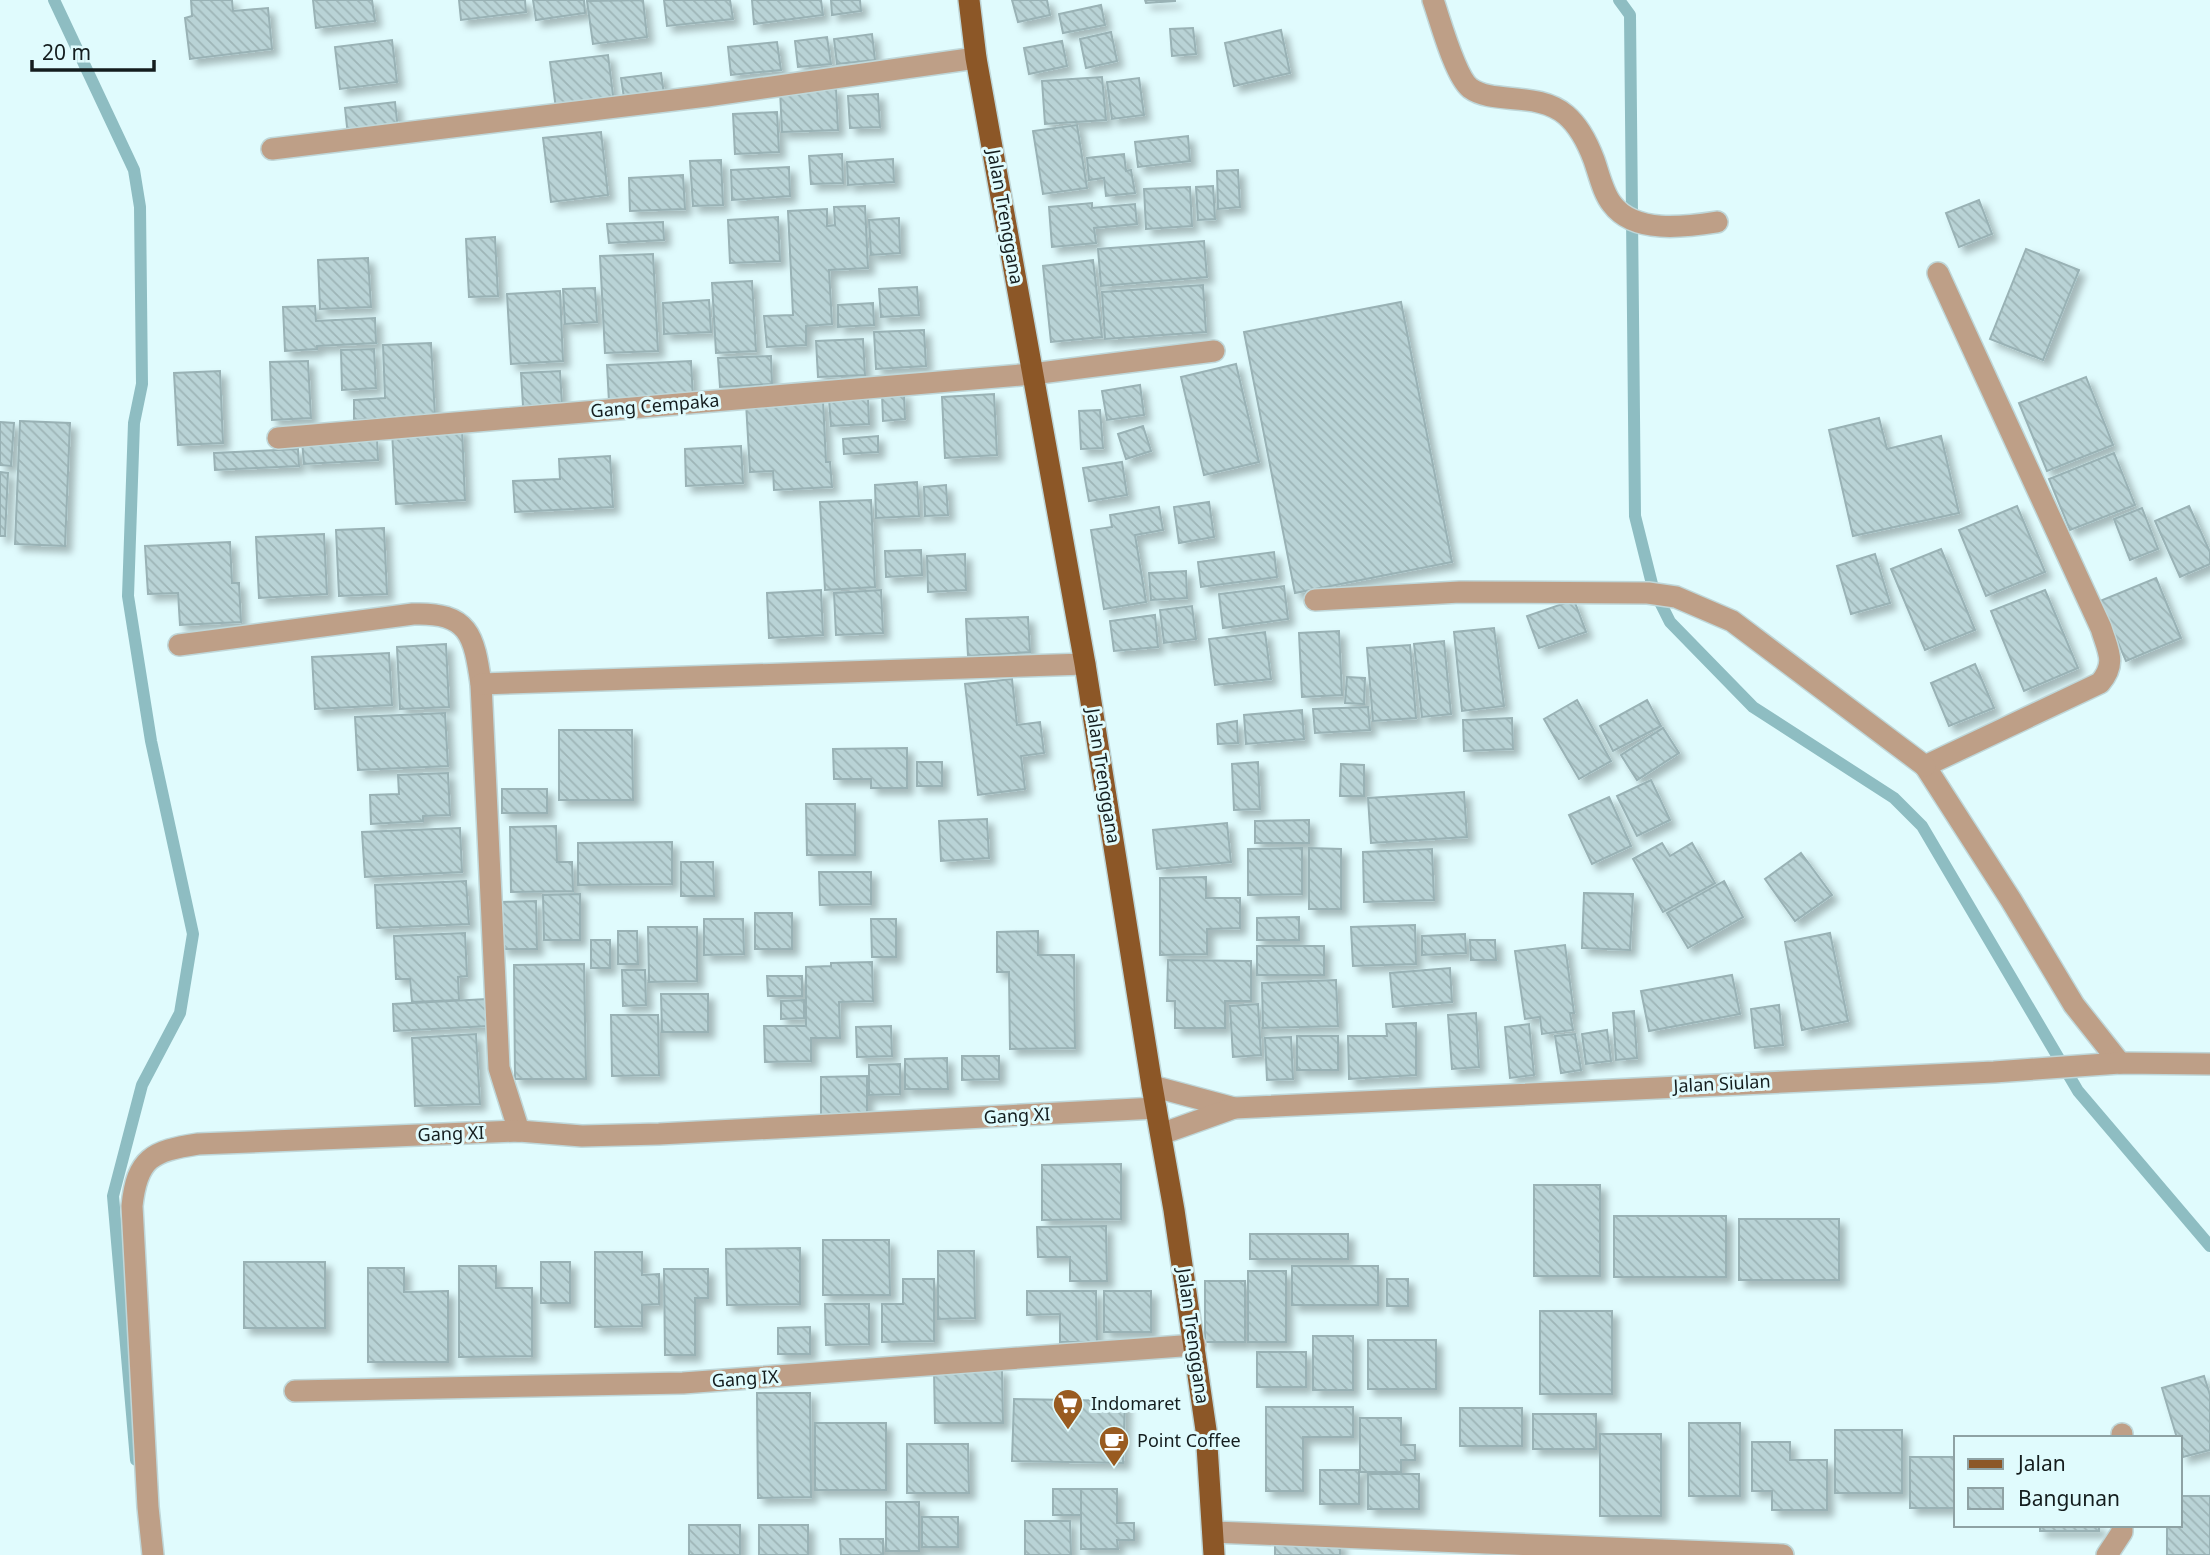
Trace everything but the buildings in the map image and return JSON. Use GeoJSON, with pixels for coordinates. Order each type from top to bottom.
{"type":"FeatureCollection","features":[{"type":"Feature","properties":{"kind":"main road","name":"Jalan Trenggana"},"geometry":{"type":"LineString","coordinates":[[969,0],[976,58],[1085,664],[1195,1345],[1206,1430],[1214,1555]]}},
{"type":"Feature","properties":{"kind":"street"},"geometry":{"type":"LineString","coordinates":[[1433,0],[1459,73],[1471,88],[1491,95],[1552,105],[1569,116],[1587,143],[1611,203],[1624,217],[1665,228],[1717,222]]}},
{"type":"Feature","properties":{"kind":"street"},"geometry":{"type":"LineString","coordinates":[[272,149],[694,97],[976,58]]}},
{"type":"Feature","properties":{"kind":"street"},"geometry":{"type":"LineString","coordinates":[[1925,766],[2100,683],[2108,673],[2111,662],[2101,628],[1938,273]]}},
{"type":"Feature","properties":{"kind":"street","name":"Gang Cempaka"},"geometry":{"type":"LineString","coordinates":[[278,438],[1032,374],[1214,351]]}},
{"type":"Feature","properties":{"kind":"street"},"geometry":{"type":"LineString","coordinates":[[1315,600],[1460,592],[1648,593],[1676,597],[1732,621],[1925,766],[2074,1005],[2120,1063]]}},
{"type":"Feature","properties":{"kind":"street"},"geometry":{"type":"LineString","coordinates":[[179,645],[436,613],[455,620],[470,634],[477,654],[481,684],[499,1068],[519,1131]]}},
{"type":"Feature","properties":{"kind":"street"},"geometry":{"type":"LineString","coordinates":[[481,684],[1085,664]]}},
{"type":"Feature","properties":{"kind":"street","name":"Jalan Siulan"},"geometry":{"type":"LineString","coordinates":[[1161,1134],[1234,1108],[1994,1072],[2120,1063],[2210,1064]]}},
{"type":"Feature","properties":{"kind":"street","name":"Jalan Siulan"},"geometry":{"type":"LineString","coordinates":[[1152,1086],[1234,1108]]}},
{"type":"Feature","properties":{"kind":"street","name":"Gang XI"},"geometry":{"type":"LineString","coordinates":[[153,1555],[132,1235],[134,1187],[141,1168],[150,1157],[167,1149],[198,1144],[519,1131],[582,1136],[659,1134],[1156,1108]]}},
{"type":"Feature","properties":{"kind":"street","name":"Gang IX"},"geometry":{"type":"LineString","coordinates":[[295,1391],[683,1383],[1195,1345]]}},
{"type":"Feature","properties":{"kind":"street"},"geometry":{"type":"LineString","coordinates":[[2106,1555],[2122,1532],[2122,1527]]}},
{"type":"Feature","properties":{"kind":"street"},"geometry":{"type":"LineString","coordinates":[[1213,1532],[1783,1555]]}},
{"type":"Feature","properties":{"kind":"waterway"},"geometry":{"type":"LineString","coordinates":[[54,0],[134,170],[140,207],[142,384],[134,423],[128,596],[151,741],[193,934],[180,1013],[142,1085],[113,1196],[136,1460]]}},
{"type":"Feature","properties":{"kind":"waterway"},"geometry":{"type":"LineString","coordinates":[[1619,0],[1630,15],[1635,516],[1653,588],[1670,622],[1753,707],[1894,798],[1922,826],[2078,1091],[2210,1246]]}},
{"type":"Feature","properties":{"kind":"place","name":"Indomaret"},"geometry":{"type":"Point","coordinates":[1068,1431]}},
{"type":"Feature","properties":{"kind":"place","name":"Point Coffee"},"geometry":{"type":"Point","coordinates":[1114,1468]}}]}
